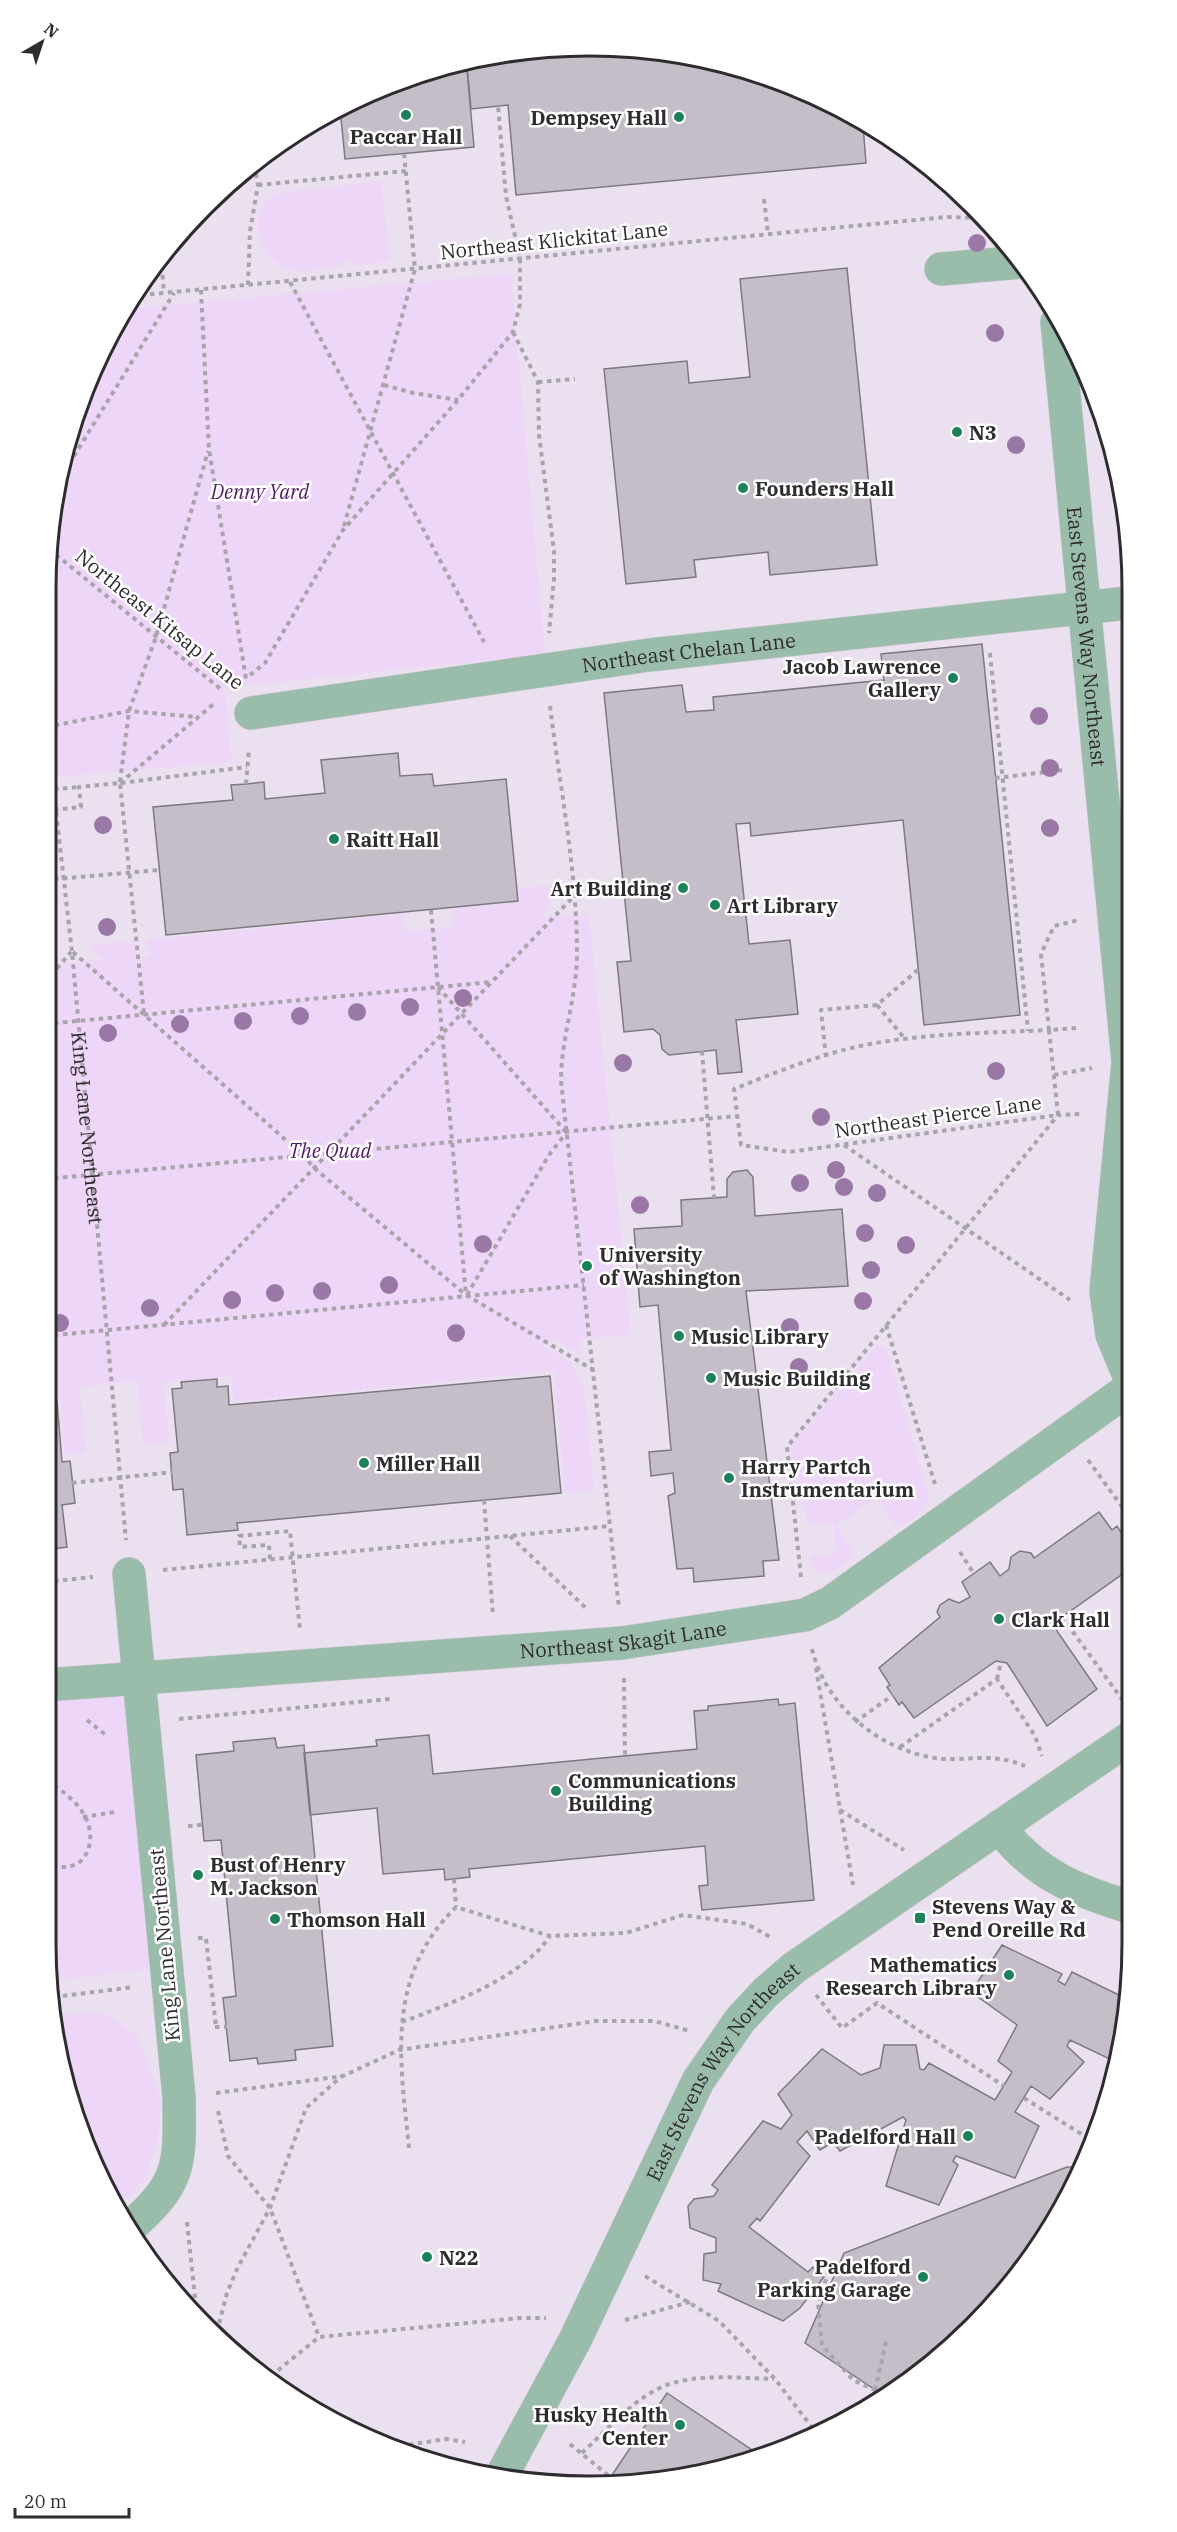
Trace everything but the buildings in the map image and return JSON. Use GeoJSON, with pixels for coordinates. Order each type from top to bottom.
{"type":"FeatureCollection","features":[{"type":"Feature","properties":{"kind":"street"},"geometry":{"type":"LineString","coordinates":[[941,269],[1010,263]]}},
{"type":"Feature","properties":{"kind":"street","name":"East Stevens Way Northeast"},"geometry":{"type":"LineString","coordinates":[[1059,338],[1122,997]]}},
{"type":"Feature","properties":{"kind":"street","name":"Northeast Chelan Lane"},"geometry":{"type":"LineString","coordinates":[[242,701],[502,677],[649,655],[1122,604]]}},
{"type":"Feature","properties":{"kind":"street","name":"East Stevens Way Northeast"},"geometry":{"type":"LineString","coordinates":[[1122,1124],[1106,1291],[1112,1335],[1122,1359]]}},
{"type":"Feature","properties":{"kind":"street","name":"Northeast Skagit Lane"},"geometry":{"type":"LineString","coordinates":[[56,1684],[622,1643],[805,1615],[830,1604],[1122,1394]]}},
{"type":"Feature","properties":{"kind":"street","name":"King Lane Northeast"},"geometry":{"type":"LineString","coordinates":[[129,1574],[179,2097],[180,2153],[174,2177],[148,2211],[135,2223]]}},
{"type":"Feature","properties":{"kind":"street","name":"East Stevens Way Northeast"},"geometry":{"type":"LineString","coordinates":[[505,2470],[575,2340],[698,2081],[740,2020],[766,1992],[795,1967],[1122,1743]]}},
{"type":"Feature","properties":{"kind":"street"},"geometry":{"type":"LineString","coordinates":[[999,1827],[1018,1852],[1071,1888],[1122,1905]]}},
{"type":"Feature","properties":{"kind":"path"},"geometry":{"type":"LineString","coordinates":[[239,683],[265,663],[343,530],[458,400],[513,332],[520,304],[520,258],[506,196],[498,106]]}},
{"type":"Feature","properties":{"kind":"path"},"geometry":{"type":"LineString","coordinates":[[343,530],[415,269],[404,153]]}},
{"type":"Feature","properties":{"kind":"path"},"geometry":{"type":"LineString","coordinates":[[258,185],[406,171]]}},
{"type":"Feature","properties":{"kind":"path"},"geometry":{"type":"LineString","coordinates":[[248,285],[250,231],[258,185],[256,173]]}},
{"type":"Feature","properties":{"kind":"path"},"geometry":{"type":"LineString","coordinates":[[764,199],[768,234]]}},
{"type":"Feature","properties":{"kind":"path","name":"Northeast Klickitat Lane"},"geometry":{"type":"LineString","coordinates":[[143,295],[946,217],[970,218]]}},
{"type":"Feature","properties":{"kind":"path"},"geometry":{"type":"LineString","coordinates":[[162,269],[164,293]]}},
{"type":"Feature","properties":{"kind":"path"},"geometry":{"type":"LineString","coordinates":[[290,282],[502,677]]}},
{"type":"Feature","properties":{"kind":"path"},"geometry":{"type":"LineString","coordinates":[[120,783],[226,693],[242,701],[246,678],[208,449],[201,290]]}},
{"type":"Feature","properties":{"kind":"path"},"geometry":{"type":"LineString","coordinates":[[72,459],[175,292]]}},
{"type":"Feature","properties":{"kind":"path"},"geometry":{"type":"LineString","coordinates":[[513,332],[538,382],[539,435],[554,551],[554,579],[545,670],[574,896],[576,966],[561,1067],[622,1643]]}},
{"type":"Feature","properties":{"kind":"path"},"geometry":{"type":"LineString","coordinates":[[538,382],[575,379]]}},
{"type":"Feature","properties":{"kind":"path"},"geometry":{"type":"LineString","coordinates":[[384,385],[458,400]]}},
{"type":"Feature","properties":{"kind":"path"},"geometry":{"type":"LineString","coordinates":[[144,1014],[120,783],[129,711],[156,637],[208,449]]}},
{"type":"Feature","properties":{"kind":"path","name":"Northeast Kitsap Lane"},"geometry":{"type":"LineString","coordinates":[[57,556],[226,693]]}},
{"type":"Feature","properties":{"kind":"path"},"geometry":{"type":"LineString","coordinates":[[986,618],[1028,1031]]}},
{"type":"Feature","properties":{"kind":"path"},"geometry":{"type":"LineString","coordinates":[[56,725],[129,711],[197,717]]}},
{"type":"Feature","properties":{"kind":"path"},"geometry":{"type":"LineString","coordinates":[[56,789],[247,767],[246,783]]}},
{"type":"Feature","properties":{"kind":"path"},"geometry":{"type":"LineString","coordinates":[[995,778],[1074,768]]}},
{"type":"Feature","properties":{"kind":"path"},"geometry":{"type":"LineString","coordinates":[[56,810],[81,807],[79,787]]}},
{"type":"Feature","properties":{"kind":"path","name":"King Lane Northeast"},"geometry":{"type":"LineString","coordinates":[[56,818],[72,952],[126,1540]]}},
{"type":"Feature","properties":{"kind":"path"},"geometry":{"type":"LineString","coordinates":[[56,879],[159,870]]}},
{"type":"Feature","properties":{"kind":"path"},"geometry":{"type":"LineString","coordinates":[[164,1325],[574,896]]}},
{"type":"Feature","properties":{"kind":"path"},"geometry":{"type":"LineString","coordinates":[[431,910],[466,1296]]}},
{"type":"Feature","properties":{"kind":"path"},"geometry":{"type":"LineString","coordinates":[[1076,1028],[1049,1030],[1041,954],[1054,926],[1088,919]]}},
{"type":"Feature","properties":{"kind":"path"},"geometry":{"type":"LineString","coordinates":[[56,970],[72,952],[304,1156],[314,1168],[466,1296],[592,1369]]}},
{"type":"Feature","properties":{"kind":"path"},"geometry":{"type":"LineString","coordinates":[[826,1056],[821,1010],[877,1005],[919,969]]}},
{"type":"Feature","properties":{"kind":"path"},"geometry":{"type":"LineString","coordinates":[[56,1023],[492,982]]}},
{"type":"Feature","properties":{"kind":"path"},"geometry":{"type":"LineString","coordinates":[[438,986],[567,1132]]}},
{"type":"Feature","properties":{"kind":"path"},"geometry":{"type":"LineString","coordinates":[[877,1005],[906,1039]]}},
{"type":"Feature","properties":{"kind":"path","name":"Northeast Pierce Lane"},"geometry":{"type":"LineString","coordinates":[[1049,1030],[1058,1115],[789,1152],[741,1145],[734,1089],[789,1066],[864,1046],[906,1039],[937,1035],[1049,1030]]}},
{"type":"Feature","properties":{"kind":"path"},"geometry":{"type":"LineString","coordinates":[[702,1051],[714,1198]]}},
{"type":"Feature","properties":{"kind":"path"},"geometry":{"type":"LineString","coordinates":[[1054,1075],[1096,1067]]}},
{"type":"Feature","properties":{"kind":"path"},"geometry":{"type":"LineString","coordinates":[[853,1886],[816,1666],[805,1615],[787,1447],[1058,1115],[1080,1114]]}},
{"type":"Feature","properties":{"kind":"path"},"geometry":{"type":"LineString","coordinates":[[56,1178],[737,1116]]}},
{"type":"Feature","properties":{"kind":"path"},"geometry":{"type":"LineString","coordinates":[[466,1296],[549,1155],[567,1132]]}},
{"type":"Feature","properties":{"kind":"path"},"geometry":{"type":"LineString","coordinates":[[844,1145],[965,1230],[1081,1307],[1112,1335]]}},
{"type":"Feature","properties":{"kind":"path"},"geometry":{"type":"LineString","coordinates":[[56,1334],[584,1285]]}},
{"type":"Feature","properties":{"kind":"path"},"geometry":{"type":"LineString","coordinates":[[886,1325],[953,1543],[974,1574]]}},
{"type":"Feature","properties":{"kind":"path"},"geometry":{"type":"LineString","coordinates":[[72,1483],[172,1472]]}},
{"type":"Feature","properties":{"kind":"path"},"geometry":{"type":"LineString","coordinates":[[1103,1481],[1122,1507]]}},
{"type":"Feature","properties":{"kind":"path"},"geometry":{"type":"LineString","coordinates":[[484,1500],[496,1652]]}},
{"type":"Feature","properties":{"kind":"path"},"geometry":{"type":"LineString","coordinates":[[56,1581],[610,1526]]}},
{"type":"Feature","properties":{"kind":"path"},"geometry":{"type":"LineString","coordinates":[[270,1559],[269,1545],[240,1547],[238,1536],[290,1531],[304,1666]]}},
{"type":"Feature","properties":{"kind":"path"},"geometry":{"type":"LineString","coordinates":[[510,1536],[622,1643]]}},
{"type":"Feature","properties":{"kind":"path"},"geometry":{"type":"LineString","coordinates":[[1062,1617],[1122,1700]]}},
{"type":"Feature","properties":{"kind":"path"},"geometry":{"type":"LineString","coordinates":[[900,1747],[997,1679],[1001,1662]]}},
{"type":"Feature","properties":{"kind":"path"},"geometry":{"type":"LineString","coordinates":[[816,1666],[842,1708],[855,1722],[888,1743],[930,1757],[1000,1757],[1033,1770]]}},
{"type":"Feature","properties":{"kind":"path"},"geometry":{"type":"LineString","coordinates":[[612,1678],[624,1677]]}},
{"type":"Feature","properties":{"kind":"path"},"geometry":{"type":"LineString","coordinates":[[997,1679],[1035,1736],[1044,1762]]}},
{"type":"Feature","properties":{"kind":"path"},"geometry":{"type":"LineString","coordinates":[[624,1684],[625,1756]]}},
{"type":"Feature","properties":{"kind":"path"},"geometry":{"type":"LineString","coordinates":[[855,1722],[893,1695]]}},
{"type":"Feature","properties":{"kind":"path"},"geometry":{"type":"LineString","coordinates":[[143,1723],[393,1699]]}},
{"type":"Feature","properties":{"kind":"path"},"geometry":{"type":"LineString","coordinates":[[56,1787],[70,1797],[90,1832],[86,1854],[73,1867],[61,1868],[56,1866]]}},
{"type":"Feature","properties":{"kind":"path"},"geometry":{"type":"LineString","coordinates":[[840,1810],[907,1851]]}},
{"type":"Feature","properties":{"kind":"path"},"geometry":{"type":"LineString","coordinates":[[454,1879],[456,1908]]}},
{"type":"Feature","properties":{"kind":"path"},"geometry":{"type":"LineString","coordinates":[[456,1908],[550,1936],[626,1933],[683,1915],[747,1924],[776,1943]]}},
{"type":"Feature","properties":{"kind":"path"},"geometry":{"type":"LineString","coordinates":[[409,2148],[399,2050],[406,1993],[415,1965],[438,1925],[456,1908]]}},
{"type":"Feature","properties":{"kind":"path"},"geometry":{"type":"LineString","coordinates":[[401,2022],[460,1999],[503,1975],[539,1951],[550,1936]]}},
{"type":"Feature","properties":{"kind":"path"},"geometry":{"type":"LineString","coordinates":[[59,1996],[168,1983]]}},
{"type":"Feature","properties":{"kind":"path"},"geometry":{"type":"LineString","coordinates":[[814,1991],[842,2028],[877,2003],[1004,2086]]}},
{"type":"Feature","properties":{"kind":"path"},"geometry":{"type":"LineString","coordinates":[[218,2326],[227,2293],[238,2267],[270,2208],[306,2108],[343,2076],[399,2050],[596,2021],[654,2021],[693,2032]]}},
{"type":"Feature","properties":{"kind":"path"},"geometry":{"type":"LineString","coordinates":[[216,2027],[227,2027]]}},
{"type":"Feature","properties":{"kind":"path"},"geometry":{"type":"LineString","coordinates":[[319,2337],[270,2208],[228,2156],[214,2093],[343,2076]]}},
{"type":"Feature","properties":{"kind":"path"},"geometry":{"type":"LineString","coordinates":[[1024,2098],[1085,2136]]}},
{"type":"Feature","properties":{"kind":"path"},"geometry":{"type":"LineString","coordinates":[[186,2211],[196,2303]]}},
{"type":"Feature","properties":{"kind":"path"},"geometry":{"type":"LineString","coordinates":[[832,2262],[818,2303],[822,2345],[854,2380],[875,2390],[886,2342]]}},
{"type":"Feature","properties":{"kind":"path"},"geometry":{"type":"LineString","coordinates":[[647,2277],[719,2321],[775,2379],[812,2427]]}},
{"type":"Feature","properties":{"kind":"path"},"geometry":{"type":"LineString","coordinates":[[628,2319],[690,2302]]}},
{"type":"Feature","properties":{"kind":"path"},"geometry":{"type":"LineString","coordinates":[[274,2374],[319,2337],[546,2318]]}},
{"type":"Feature","properties":{"kind":"path"},"geometry":{"type":"LineString","coordinates":[[582,2453],[635,2404],[672,2383],[725,2377],[775,2379]]}},
{"type":"Feature","properties":{"kind":"path"},"geometry":{"type":"LineString","coordinates":[[408,2445],[446,2439],[465,2442]]}},
{"type":"Feature","properties":{"kind":"path"},"geometry":{"type":"LineString","coordinates":[[570,2444],[607,2475]]}},
{"type":"Feature","properties":{"kind":"shaded area","name":"University of Washington"},"geometry":{"type":"Polygon","coordinates":[[[588,56],[658,60],[692,66],[760,84],[792,96],[855,127],[885,145],[913,166],[965,212],[1011,264],[1032,292],[1050,322],[1081,385],[1103,451],[1117,519],[1122,588],[1122,1944],[1117,2013],[1111,2047],[1093,2115],[1081,2147],[1067,2179],[1032,2240],[989,2295],[940,2344],[885,2387],[855,2405],[824,2422],[760,2448],[692,2466],[623,2475],[588,2476],[519,2472],[451,2458],[417,2448],[353,2422],[292,2387],[264,2366],[237,2344],[188,2295],[145,2240],[110,2179],[96,2147],[84,2115],[66,2047],[57,1978],[56,588],[60,519],[66,485],[84,417],[96,385],[110,353],[145,292],[188,237],[212,212],[237,188],[292,145],[353,110],[385,96],[417,84],[485,66],[519,60],[588,56]]]}},
{"type":"Feature","properties":{"kind":"green space"},"geometry":{"type":"Polygon","coordinates":[[[381,181],[390,261],[353,266],[353,260],[342,260],[342,266],[312,271],[290,270],[273,260],[260,241],[258,218],[261,208],[268,199],[279,193],[381,181]]]}},
{"type":"Feature","properties":{"kind":"green space","name":"Denny Yard"},"geometry":{"type":"Polygon","coordinates":[[[511,274],[545,654],[224,688],[232,762],[56,777],[56,588],[60,519],[74,451],[84,417],[110,353],[135,308],[511,274]]]}},
{"type":"Feature","properties":{"kind":"green space","name":"The Quad"},"geometry":{"type":"Polygon","coordinates":[[[550,885],[552,899],[543,917],[589,913],[631,1334],[580,1339],[581,1355],[557,1341],[537,1343],[571,1363],[584,1387],[594,1490],[565,1493],[554,1371],[234,1402],[231,1376],[164,1382],[169,1442],[143,1445],[137,1381],[80,1387],[86,1452],[65,1455],[60,1399],[56,1399],[56,964],[102,960],[90,945],[135,941],[136,957],[149,956],[147,940],[403,914],[405,931],[454,926],[452,909],[520,902],[519,888],[550,885]]]}},
{"type":"Feature","properties":{"kind":"green space"},"geometry":{"type":"Polygon","coordinates":[[[877,1346],[883,1346],[887,1350],[929,1498],[916,1516],[896,1526],[876,1498],[836,1525],[853,1549],[853,1557],[834,1571],[819,1572],[814,1569],[811,1556],[836,1554],[833,1523],[808,1524],[802,1498],[795,1499],[790,1447],[877,1346]]]}},
{"type":"Feature","properties":{"kind":"green space"},"geometry":{"type":"Polygon","coordinates":[[[126,1691],[149,1969],[57,1980],[56,1697],[126,1691]]]}},
{"type":"Feature","properties":{"kind":"green space"},"geometry":{"type":"Polygon","coordinates":[[[104,2013],[137,2035],[161,2098],[158,2143],[144,2181],[122,2202],[110,2179],[84,2115],[74,2081],[60,2014],[104,2013]]]}},
{"type":"Feature","properties":{"kind":"place","name":"Paccar Hall"},"geometry":{"type":"Point","coordinates":[406,115]}},
{"type":"Feature","properties":{"kind":"place","name":"Dempsey Hall"},"geometry":{"type":"Point","coordinates":[679,117]}},
{"type":"Feature","properties":{"kind":"place","name":"N3"},"geometry":{"type":"Point","coordinates":[957,432]}},
{"type":"Feature","properties":{"kind":"place","name":"Founders Hall"},"geometry":{"type":"Point","coordinates":[743,488]}},
{"type":"Feature","properties":{"kind":"place","name":"Jacob Lawrence Gallery"},"geometry":{"type":"Point","coordinates":[953,678]}},
{"type":"Feature","properties":{"kind":"place","name":"Raitt Hall"},"geometry":{"type":"Point","coordinates":[334,839]}},
{"type":"Feature","properties":{"kind":"place","name":"Art Building"},"geometry":{"type":"Point","coordinates":[683,888]}},
{"type":"Feature","properties":{"kind":"place","name":"Art Library"},"geometry":{"type":"Point","coordinates":[715,905]}},
{"type":"Feature","properties":{"kind":"place","name":"University of Washington"},"geometry":{"type":"Point","coordinates":[587,1266]}},
{"type":"Feature","properties":{"kind":"place","name":"Music Library"},"geometry":{"type":"Point","coordinates":[679,1336]}},
{"type":"Feature","properties":{"kind":"place","name":"Music Building"},"geometry":{"type":"Point","coordinates":[711,1378]}},
{"type":"Feature","properties":{"kind":"place","name":"Miller Hall"},"geometry":{"type":"Point","coordinates":[364,1463]}},
{"type":"Feature","properties":{"kind":"place","name":"Harry Partch Instrumentarium"},"geometry":{"type":"Point","coordinates":[729,1478]}},
{"type":"Feature","properties":{"kind":"place","name":"Clark Hall"},"geometry":{"type":"Point","coordinates":[999,1619]}},
{"type":"Feature","properties":{"kind":"place","name":"Communications Building"},"geometry":{"type":"Point","coordinates":[556,1791]}},
{"type":"Feature","properties":{"kind":"place","name":"Bust of Henry M. Jackson"},"geometry":{"type":"Point","coordinates":[198,1875]}},
{"type":"Feature","properties":{"kind":"place","name":"Stevens Way & Pend Oreille Rd"},"geometry":{"type":"Point","coordinates":[920,1918]}},
{"type":"Feature","properties":{"kind":"place","name":"Thomson Hall"},"geometry":{"type":"Point","coordinates":[275,1919]}},
{"type":"Feature","properties":{"kind":"place","name":"Mathematics Research Library"},"geometry":{"type":"Point","coordinates":[1009,1975]}},
{"type":"Feature","properties":{"kind":"place","name":"Padelford Hall"},"geometry":{"type":"Point","coordinates":[968,2136]}},
{"type":"Feature","properties":{"kind":"place","name":"N22"},"geometry":{"type":"Point","coordinates":[427,2257]}},
{"type":"Feature","properties":{"kind":"place","name":"Padelford Parking Garage"},"geometry":{"type":"Point","coordinates":[923,2277]}},
{"type":"Feature","properties":{"kind":"place","name":"Husky Health Center"},"geometry":{"type":"Point","coordinates":[680,2425]}}]}
